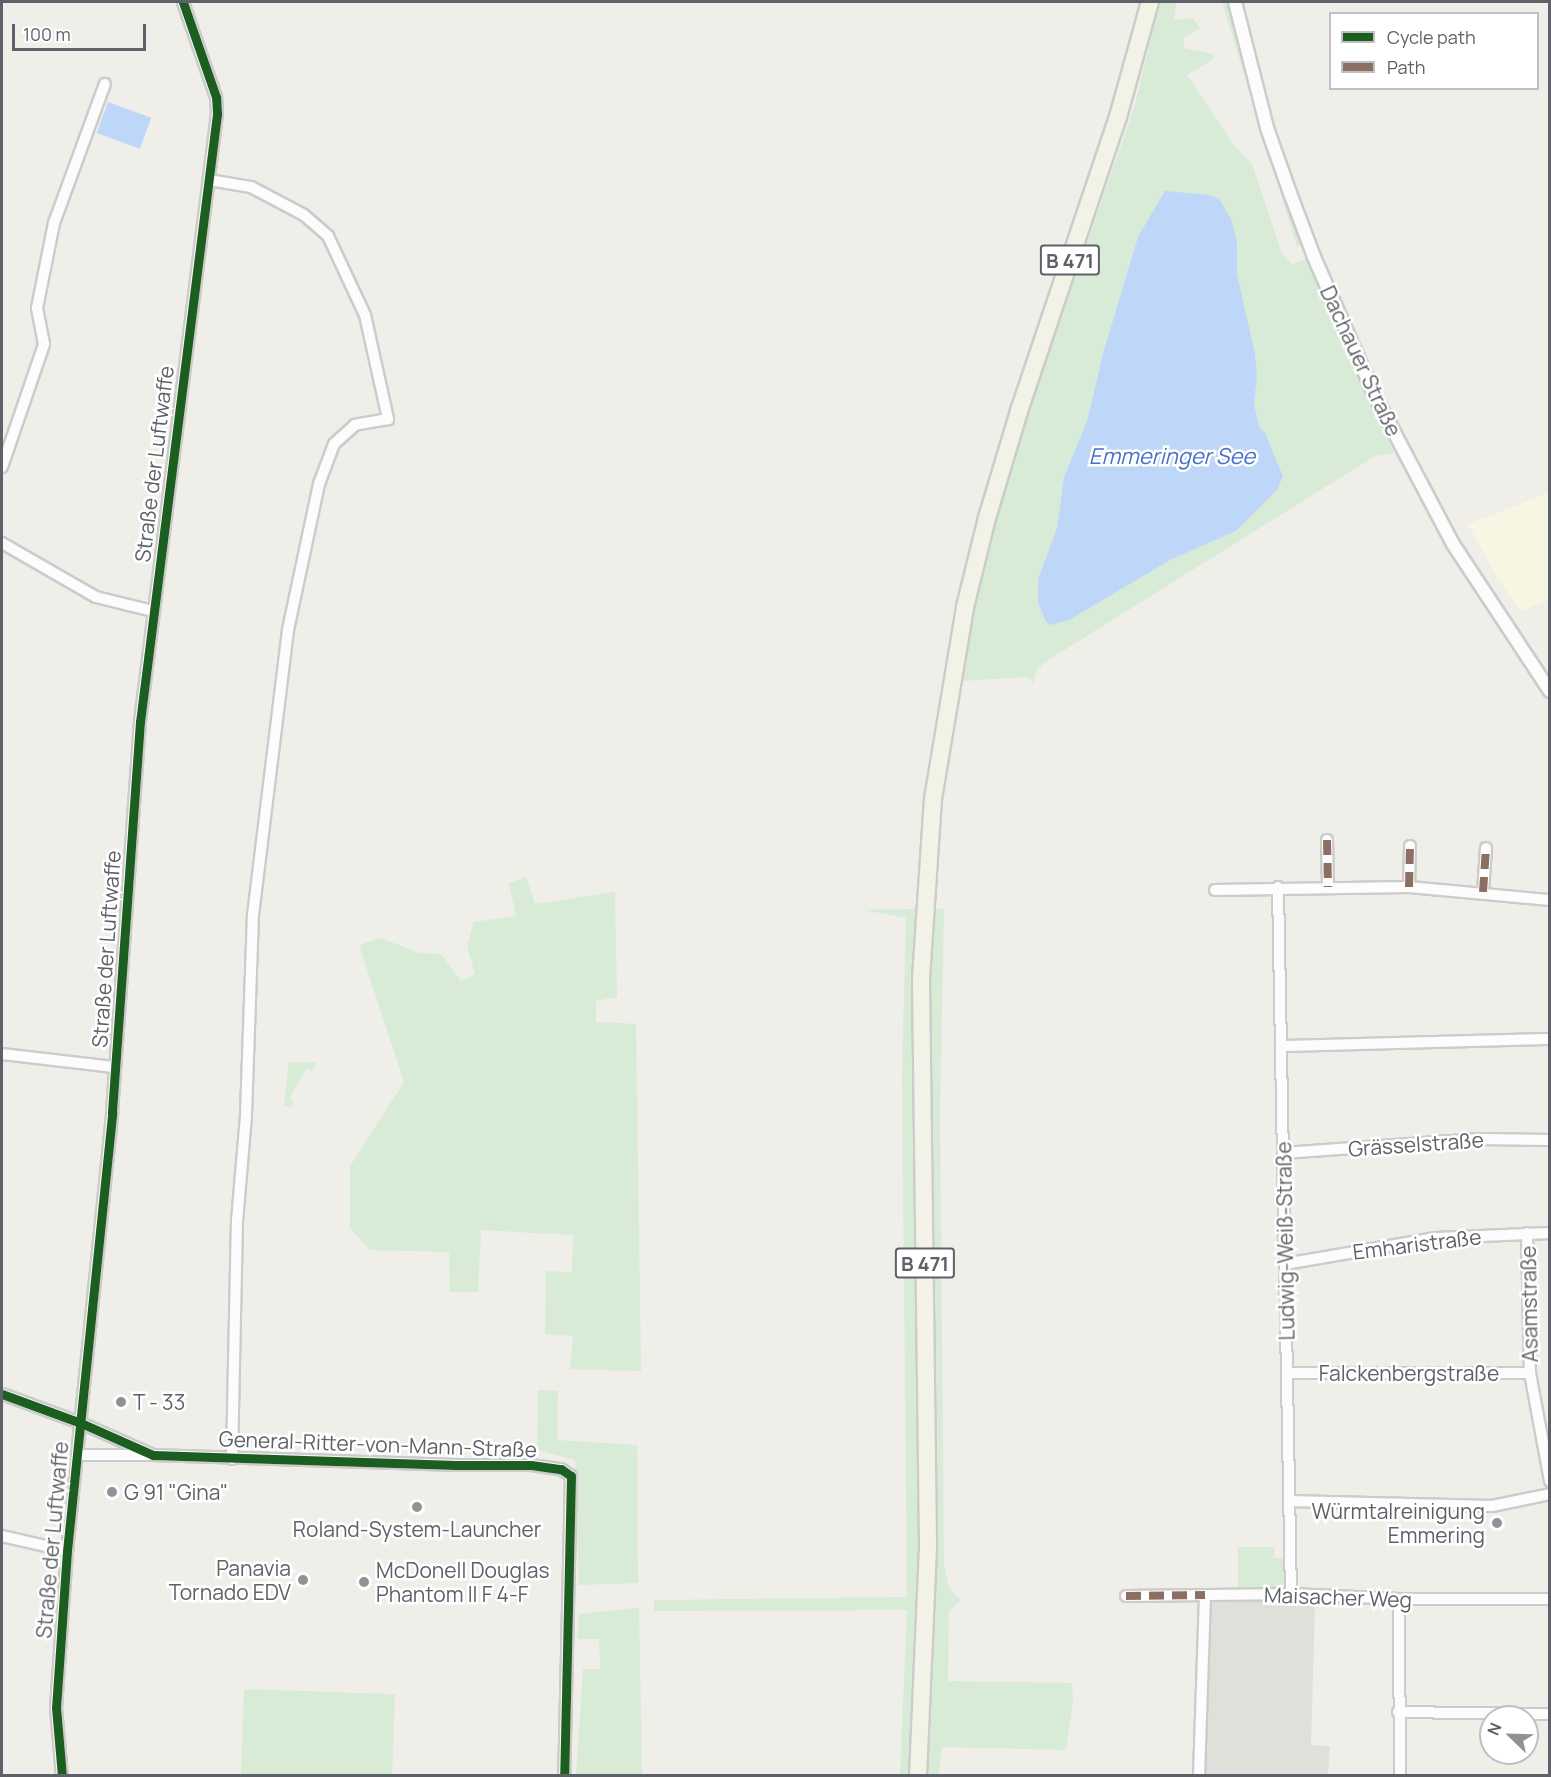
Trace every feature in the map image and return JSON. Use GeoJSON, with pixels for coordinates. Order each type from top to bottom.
{"type":"FeatureCollection","features":[{"type":"Feature","properties":{"kind":"highway","name":"B 471"},"geometry":{"type":"LineString","coordinates":[[918,1776],[928,1544],[921,979],[933,798],[965,607],[987,518],[1019,411],[1118,117],[1150,2]]}},
{"type":"Feature","properties":{"kind":"street","name":"Straße der Luftwaffe"},"geometry":{"type":"LineString","coordinates":[[62,1776],[56,1708],[67,1551],[101,1243],[122,1002],[135,768],[215,126],[216,97],[183,2]]}},
{"type":"Feature","properties":{"kind":"street","name":"Dachauer Straße"},"geometry":{"type":"LineString","coordinates":[[1235,2],[1267,128],[1286,182],[1314,257],[1376,398],[1453,544],[1550,691]]}},
{"type":"Feature","properties":{"kind":"street"},"geometry":{"type":"LineString","coordinates":[[2,467],[44,344],[37,308],[54,223],[105,84]]}},
{"type":"Feature","properties":{"kind":"street"},"geometry":{"type":"LineString","coordinates":[[209,180],[251,187],[304,215],[328,236],[365,315],[388,419],[356,425],[334,444],[319,484],[288,630],[253,914],[246,1116],[237,1220],[232,1459]]}},
{"type":"Feature","properties":{"kind":"street"},"geometry":{"type":"LineString","coordinates":[[2,543],[96,597],[153,611]]}},
{"type":"Feature","properties":{"kind":"street"},"geometry":{"type":"LineString","coordinates":[[1327,840],[1328,887]]}},
{"type":"Feature","properties":{"kind":"street"},"geometry":{"type":"LineString","coordinates":[[1409,887],[1410,846]]}},
{"type":"Feature","properties":{"kind":"street"},"geometry":{"type":"LineString","coordinates":[[1483,892],[1485,848]]}},
{"type":"Feature","properties":{"kind":"street"},"geometry":{"type":"LineString","coordinates":[[1215,890],[1278,887],[1409,887],[1483,892],[1550,900]]}},
{"type":"Feature","properties":{"kind":"street","name":"Ludwig-Weiß-Straße"},"geometry":{"type":"LineString","coordinates":[[1278,887],[1290,1594]]}},
{"type":"Feature","properties":{"kind":"street"},"geometry":{"type":"LineString","coordinates":[[1281,1046],[1550,1039]]}},
{"type":"Feature","properties":{"kind":"street"},"geometry":{"type":"LineString","coordinates":[[2,1053],[115,1067]]}},
{"type":"Feature","properties":{"kind":"street","name":"Grässelstraße"},"geometry":{"type":"LineString","coordinates":[[1283,1153],[1480,1139],[1550,1140]]}},
{"type":"Feature","properties":{"kind":"street","name":"Asamstraße"},"geometry":{"type":"LineString","coordinates":[[1527,1233],[1530,1373],[1550,1481]]}},
{"type":"Feature","properties":{"kind":"street","name":"Emharistraße"},"geometry":{"type":"LineString","coordinates":[[1285,1264],[1436,1238],[1550,1233]]}},
{"type":"Feature","properties":{"kind":"street","name":"Falckenbergstraße"},"geometry":{"type":"LineString","coordinates":[[1288,1373],[1530,1373]]}},
{"type":"Feature","properties":{"kind":"street","name":"General-Ritter-von-Mann-Straße"},"geometry":{"type":"LineString","coordinates":[[2,1394],[81,1423],[153,1455],[456,1465],[531,1465],[561,1469],[571,1476],[564,1776]]}},
{"type":"Feature","properties":{"kind":"street"},"geometry":{"type":"LineString","coordinates":[[77,1455],[153,1455]]}},
{"type":"Feature","properties":{"kind":"street"},"geometry":{"type":"LineString","coordinates":[[1289,1502],[1492,1506],[1550,1494]]}},
{"type":"Feature","properties":{"kind":"street","name":"Straße der Luftwaffe"},"geometry":{"type":"LineString","coordinates":[[2,1536],[67,1551]]}},
{"type":"Feature","properties":{"kind":"street","name":"Maisacher Weg"},"geometry":{"type":"LineString","coordinates":[[1126,1596],[1290,1594],[1399,1599],[1550,1599]]}},
{"type":"Feature","properties":{"kind":"street"},"geometry":{"type":"LineString","coordinates":[[1199,1776],[1205,1595]]}},
{"type":"Feature","properties":{"kind":"street"},"geometry":{"type":"LineString","coordinates":[[1399,1599],[1400,1776]]}},
{"type":"Feature","properties":{"kind":"street"},"geometry":{"type":"LineString","coordinates":[[1398,1712],[1550,1714]]}},
{"type":"Feature","properties":{"kind":"shaded area"},"geometry":{"type":"Polygon","coordinates":[[[1160,2],[1176,2],[1174,20],[1193,18],[1200,28],[1184,38],[1184,48],[1212,54],[1215,58],[1187,75],[1233,144],[1252,164],[1282,254],[1292,264],[1307,259],[1345,352],[1394,453],[1375,456],[1045,662],[1036,671],[1033,683],[1027,677],[963,681],[974,609],[995,519],[1028,413],[1134,108],[1160,2]],[[1138,237],[1104,350],[1087,421],[1064,477],[1057,528],[1038,579],[1170,560],[1236,531],[1283,476],[1265,433],[1259,427],[1254,403],[1257,379],[1237,274],[1237,242],[1138,237]]]}},
{"type":"Feature","properties":{"kind":"shaded area"},"geometry":{"type":"Polygon","coordinates":[[[1222,2],[1231,2],[1264,129],[1303,245],[1297,247],[1222,2]]]}},
{"type":"Feature","properties":{"kind":"shaded area"},"geometry":{"type":"Polygon","coordinates":[[[1549,493],[1549,599],[1521,611],[1498,579],[1468,524],[1549,493]]]}},
{"type":"Feature","properties":{"kind":"shaded area"},"geometry":{"type":"Polygon","coordinates":[[[526,877],[535,904],[615,892],[617,997],[596,1001],[596,1022],[636,1024],[641,1371],[570,1369],[573,1336],[545,1334],[546,1271],[572,1272],[573,1235],[481,1230],[478,1292],[450,1292],[449,1252],[370,1250],[350,1228],[350,1166],[404,1082],[359,945],[381,938],[419,953],[441,954],[461,981],[475,974],[467,946],[474,922],[516,916],[509,883],[526,877]]]}},
{"type":"Feature","properties":{"kind":"shaded area"},"geometry":{"type":"Polygon","coordinates":[[[944,908],[940,1114],[944,1563],[949,1588],[961,1600],[949,1611],[948,1681],[1072,1683],[1073,1702],[1066,1750],[942,1747],[939,1775],[926,1776],[936,1544],[928,1108],[929,979],[933,910],[944,908]]]}},
{"type":"Feature","properties":{"kind":"shaded area"},"geometry":{"type":"Polygon","coordinates":[[[917,909],[913,983],[922,1545],[913,1775],[900,1775],[907,1610],[654,1611],[654,1600],[907,1597],[902,1075],[906,918],[863,910],[917,909]]]}},
{"type":"Feature","properties":{"kind":"shaded area"},"geometry":{"type":"Polygon","coordinates":[[[289,1062],[316,1063],[313,1071],[307,1068],[289,1099],[294,1102],[290,1108],[284,1105],[289,1062]]]}},
{"type":"Feature","properties":{"kind":"shaded area"},"geometry":{"type":"Polygon","coordinates":[[[538,1390],[558,1391],[557,1440],[637,1445],[638,1583],[579,1585],[575,1460],[537,1450],[538,1390]]]}},
{"type":"Feature","properties":{"kind":"shaded area"},"geometry":{"type":"Polygon","coordinates":[[[1238,1547],[1274,1547],[1274,1558],[1283,1559],[1284,1582],[1280,1587],[1238,1587],[1238,1547]]]}},
{"type":"Feature","properties":{"kind":"shaded area"},"geometry":{"type":"Polygon","coordinates":[[[1209,1599],[1315,1603],[1311,1745],[1330,1746],[1328,1775],[1203,1776],[1209,1599]]]}},
{"type":"Feature","properties":{"kind":"shaded area"},"geometry":{"type":"Polygon","coordinates":[[[639,1608],[642,1775],[576,1775],[583,1669],[600,1669],[599,1639],[578,1639],[579,1614],[639,1608]]]}},
{"type":"Feature","properties":{"kind":"shaded area"},"geometry":{"type":"Polygon","coordinates":[[[244,1689],[395,1694],[392,1776],[241,1775],[244,1689]]]}},
{"type":"Feature","properties":{"kind":"water"},"geometry":{"type":"Polygon","coordinates":[[[108,102],[151,118],[140,149],[97,133],[108,102]]]}},
{"type":"Feature","properties":{"kind":"water","name":"Emmeringer See"},"geometry":{"type":"Polygon","coordinates":[[[1165,191],[1210,195],[1220,200],[1231,219],[1237,242],[1237,274],[1255,354],[1257,379],[1254,403],[1259,427],[1265,433],[1283,476],[1277,490],[1236,531],[1170,560],[1069,620],[1051,625],[1046,622],[1038,602],[1038,579],[1057,528],[1064,477],[1087,421],[1104,350],[1138,237],[1165,191]]]}},
{"type":"Feature","properties":{"kind":"marked path"},"geometry":{"type":"LineString","coordinates":[[1327,840],[1328,887]]}},
{"type":"Feature","properties":{"kind":"marked path"},"geometry":{"type":"LineString","coordinates":[[1409,887],[1410,846]]}},
{"type":"Feature","properties":{"kind":"marked path"},"geometry":{"type":"LineString","coordinates":[[1483,892],[1486,848]]}},
{"type":"Feature","properties":{"kind":"marked path"},"geometry":{"type":"LineString","coordinates":[[1126,1596],[1205,1595]]}},
{"type":"Feature","properties":{"kind":"cycle path"},"geometry":{"type":"LineString","coordinates":[[62,1776],[56,1708],[67,1551],[112,1112],[140,722],[217,114],[216,97],[183,2]]}},
{"type":"Feature","properties":{"kind":"cycle path"},"geometry":{"type":"LineString","coordinates":[[2,1394],[81,1423],[153,1455],[456,1465],[531,1465],[561,1469],[571,1476],[564,1776]]}},
{"type":"Feature","properties":{"kind":"place","name":"T - 33"},"geometry":{"type":"Point","coordinates":[121,1402]}},
{"type":"Feature","properties":{"kind":"place","name":"G 91 \"Gina\""},"geometry":{"type":"Point","coordinates":[112,1492]}},
{"type":"Feature","properties":{"kind":"place","name":"Roland-System-Launcher"},"geometry":{"type":"Point","coordinates":[417,1507]}},
{"type":"Feature","properties":{"kind":"place","name":"Würmtalreinigung Emmering"},"geometry":{"type":"Point","coordinates":[1497,1523]}},
{"type":"Feature","properties":{"kind":"place","name":"Panavia Tornado EDV"},"geometry":{"type":"Point","coordinates":[303,1580]}},
{"type":"Feature","properties":{"kind":"place","name":"McDonell Douglas Phantom II F 4-F"},"geometry":{"type":"Point","coordinates":[364,1582]}}]}
